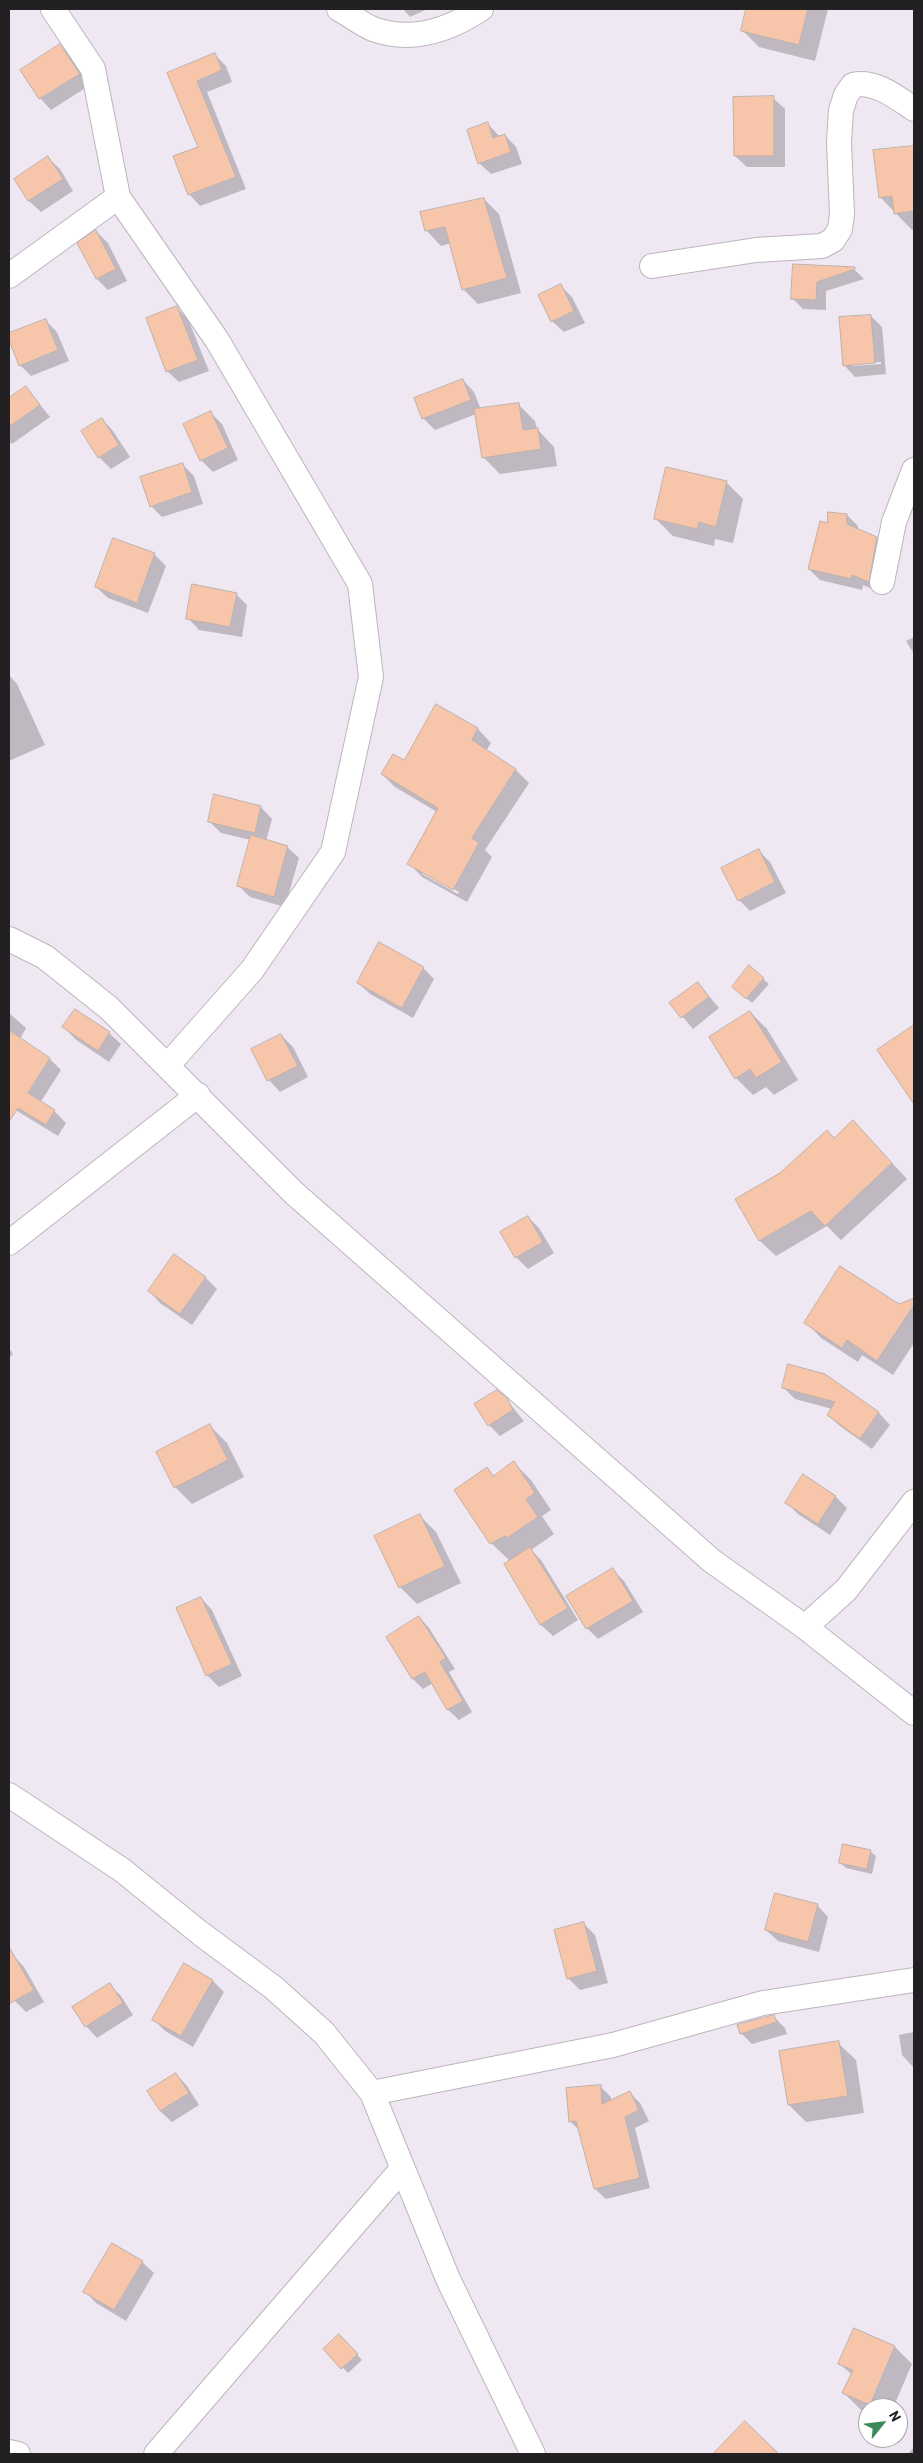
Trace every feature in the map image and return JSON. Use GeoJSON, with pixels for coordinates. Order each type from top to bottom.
{"type":"FeatureCollection","features":[{"type":"Feature","properties":{"kind":"street"},"geometry":{"type":"LineString","coordinates":[[53,9],[93,70],[118,198],[217,340],[360,584],[371,677],[333,852],[252,970],[168,1065]]}},
{"type":"Feature","properties":{"kind":"street"},"geometry":{"type":"LineString","coordinates":[[339,9],[373,29],[404,36],[432,33],[481,9]]}},
{"type":"Feature","properties":{"kind":"street"},"geometry":{"type":"LineString","coordinates":[[652,266],[756,250],[822,246],[833,240],[840,229],[842,214],[839,142],[841,110],[846,95],[853,85],[863,83],[882,89],[914,109]]}},
{"type":"Feature","properties":{"kind":"street"},"geometry":{"type":"LineString","coordinates":[[9,276],[118,198]]}},
{"type":"Feature","properties":{"kind":"street"},"geometry":{"type":"LineString","coordinates":[[882,582],[894,522],[914,470]]}},
{"type":"Feature","properties":{"kind":"street"},"geometry":{"type":"LineString","coordinates":[[9,939],[45,957],[110,1008],[302,1199],[712,1561],[805,1627],[914,1713]]}},
{"type":"Feature","properties":{"kind":"street"},"geometry":{"type":"LineString","coordinates":[[9,1243],[198,1095]]}},
{"type":"Feature","properties":{"kind":"street"},"geometry":{"type":"LineString","coordinates":[[805,1627],[846,1590],[914,1502]]}},
{"type":"Feature","properties":{"kind":"street"},"geometry":{"type":"LineString","coordinates":[[9,1795],[122,1870],[200,1933],[274,1988],[324,2033],[372,2092],[448,2279],[533,2454]]}},
{"type":"Feature","properties":{"kind":"street"},"geometry":{"type":"LineString","coordinates":[[372,2092],[613,2045],[763,2003],[914,1980]]}},
{"type":"Feature","properties":{"kind":"street"},"geometry":{"type":"LineString","coordinates":[[156,2454],[402,2169]]}},
{"type":"Feature","properties":{"kind":"street"},"geometry":{"type":"LineString","coordinates":[[9,2452],[18,2454]]}},
{"type":"Feature","properties":{"kind":"building"},"geometry":{"type":"Polygon","coordinates":[[[746,9],[808,9],[799,45],[741,31],[746,9]]]}},
{"type":"Feature","properties":{"kind":"building"},"geometry":{"type":"Polygon","coordinates":[[[60,44],[80,74],[39,99],[20,70],[60,44]]]}},
{"type":"Feature","properties":{"kind":"building"},"geometry":{"type":"Polygon","coordinates":[[[215,53],[222,70],[197,81],[236,177],[188,195],[173,156],[198,147],[167,73],[215,53]]]}},
{"type":"Feature","properties":{"kind":"building"},"geometry":{"type":"Polygon","coordinates":[[[774,96],[774,156],[734,156],[733,97],[774,96]]]}},
{"type":"Feature","properties":{"kind":"building"},"geometry":{"type":"Polygon","coordinates":[[[488,122],[493,138],[505,134],[511,152],[478,164],[467,130],[488,122]]]}},
{"type":"Feature","properties":{"kind":"building"},"geometry":{"type":"Polygon","coordinates":[[[914,146],[914,211],[894,214],[892,196],[879,198],[873,150],[914,146]]]}},
{"type":"Feature","properties":{"kind":"building"},"geometry":{"type":"Polygon","coordinates":[[[48,156],[63,179],[28,201],[14,179],[48,156]]]}},
{"type":"Feature","properties":{"kind":"building"},"geometry":{"type":"Polygon","coordinates":[[[484,198],[507,278],[462,290],[445,227],[425,231],[420,212],[484,198]]]}},
{"type":"Feature","properties":{"kind":"building"},"geometry":{"type":"Polygon","coordinates":[[[96,230],[116,269],[96,279],[77,243],[96,230]]]}},
{"type":"Feature","properties":{"kind":"building"},"geometry":{"type":"Polygon","coordinates":[[[793,264],[855,267],[855,269],[817,282],[816,300],[791,299],[793,264]]]}},
{"type":"Feature","properties":{"kind":"building"},"geometry":{"type":"Polygon","coordinates":[[[561,284],[574,311],[551,322],[538,295],[561,284]]]}},
{"type":"Feature","properties":{"kind":"building"},"geometry":{"type":"Polygon","coordinates":[[[177,306],[198,360],[166,372],[146,318],[177,306]]]}},
{"type":"Feature","properties":{"kind":"building"},"geometry":{"type":"Polygon","coordinates":[[[871,315],[875,363],[843,366],[839,317],[871,315]]]}},
{"type":"Feature","properties":{"kind":"building"},"geometry":{"type":"Polygon","coordinates":[[[46,319],[58,350],[19,366],[9,340],[9,333],[46,319]]]}},
{"type":"Feature","properties":{"kind":"building"},"geometry":{"type":"Polygon","coordinates":[[[463,379],[471,400],[422,419],[414,398],[463,379]]]}},
{"type":"Feature","properties":{"kind":"building"},"geometry":{"type":"Polygon","coordinates":[[[26,386],[40,405],[9,427],[9,398],[26,386]]]}},
{"type":"Feature","properties":{"kind":"building"},"geometry":{"type":"Polygon","coordinates":[[[519,403],[523,430],[538,428],[541,449],[482,458],[474,409],[519,403]]]}},
{"type":"Feature","properties":{"kind":"building"},"geometry":{"type":"Polygon","coordinates":[[[211,411],[228,448],[200,461],[183,424],[211,411]]]}},
{"type":"Feature","properties":{"kind":"building"},"geometry":{"type":"Polygon","coordinates":[[[102,418],[119,445],[98,458],[81,431],[102,418]]]}},
{"type":"Feature","properties":{"kind":"building"},"geometry":{"type":"Polygon","coordinates":[[[183,463],[192,492],[150,507],[140,477],[183,463]]]}},
{"type":"Feature","properties":{"kind":"building"},"geometry":{"type":"Polygon","coordinates":[[[666,467],[727,481],[716,527],[699,522],[697,529],[654,519],[666,467]]]}},
{"type":"Feature","properties":{"kind":"building"},"geometry":{"type":"Polygon","coordinates":[[[828,512],[847,514],[847,524],[877,537],[869,582],[852,575],[851,579],[808,569],[820,521],[827,523],[828,512]]]}},
{"type":"Feature","properties":{"kind":"building"},"geometry":{"type":"Polygon","coordinates":[[[113,538],[155,553],[137,603],[95,587],[113,538]]]}},
{"type":"Feature","properties":{"kind":"building"},"geometry":{"type":"Polygon","coordinates":[[[192,584],[237,593],[230,627],[186,619],[192,584]]]}},
{"type":"Feature","properties":{"kind":"building"},"geometry":{"type":"Polygon","coordinates":[[[436,704],[478,728],[472,740],[516,769],[472,838],[479,843],[453,890],[407,864],[438,808],[381,774],[393,754],[404,760],[436,704]]]}},
{"type":"Feature","properties":{"kind":"building"},"geometry":{"type":"Polygon","coordinates":[[[214,794],[261,806],[255,833],[208,822],[214,794]]]}},
{"type":"Feature","properties":{"kind":"building"},"geometry":{"type":"Polygon","coordinates":[[[251,835],[288,846],[274,897],[237,886],[251,835]]]}},
{"type":"Feature","properties":{"kind":"building"},"geometry":{"type":"Polygon","coordinates":[[[759,849],[775,882],[738,901],[721,868],[759,849]]]}},
{"type":"Feature","properties":{"kind":"building"},"geometry":{"type":"Polygon","coordinates":[[[379,942],[424,967],[402,1008],[357,983],[379,942]]]}},
{"type":"Feature","properties":{"kind":"building"},"geometry":{"type":"Polygon","coordinates":[[[749,965],[764,978],[746,999],[732,987],[749,965]]]}},
{"type":"Feature","properties":{"kind":"building"},"geometry":{"type":"Polygon","coordinates":[[[698,982],[709,997],[681,1018],[669,1003],[698,982]]]}},
{"type":"Feature","properties":{"kind":"building"},"geometry":{"type":"Polygon","coordinates":[[[75,1009],[110,1032],[98,1051],[62,1027],[75,1009]]]}},
{"type":"Feature","properties":{"kind":"building"},"geometry":{"type":"Polygon","coordinates":[[[750,1011],[782,1062],[756,1078],[750,1069],[735,1079],[709,1037],[750,1011]]]}},
{"type":"Feature","properties":{"kind":"building"},"geometry":{"type":"Polygon","coordinates":[[[914,1025],[914,1104],[877,1050],[914,1025]]]}},
{"type":"Feature","properties":{"kind":"building"},"geometry":{"type":"Polygon","coordinates":[[[9,1030],[50,1058],[28,1093],[55,1110],[46,1125],[18,1108],[9,1122],[9,1030]]]}},
{"type":"Feature","properties":{"kind":"building"},"geometry":{"type":"Polygon","coordinates":[[[281,1034],[298,1066],[267,1081],[251,1049],[281,1034]]]}},
{"type":"Feature","properties":{"kind":"building"},"geometry":{"type":"Polygon","coordinates":[[[853,1120],[892,1163],[825,1226],[811,1211],[759,1241],[735,1199],[780,1173],[827,1130],[834,1138],[853,1120]]]}},
{"type":"Feature","properties":{"kind":"building"},"geometry":{"type":"Polygon","coordinates":[[[528,1216],[543,1242],[515,1258],[500,1232],[528,1216]]]}},
{"type":"Feature","properties":{"kind":"building"},"geometry":{"type":"Polygon","coordinates":[[[174,1254],[206,1277],[180,1314],[148,1291],[174,1254]]]}},
{"type":"Feature","properties":{"kind":"building"},"geometry":{"type":"Polygon","coordinates":[[[840,1266],[899,1304],[914,1298],[914,1305],[877,1361],[847,1340],[842,1348],[804,1323],[840,1266]]]}},
{"type":"Feature","properties":{"kind":"building"},"geometry":{"type":"Polygon","coordinates":[[[788,1364],[825,1374],[879,1412],[860,1439],[827,1415],[835,1402],[782,1388],[788,1364]]]}},
{"type":"Feature","properties":{"kind":"building"},"geometry":{"type":"Polygon","coordinates":[[[497,1390],[507,1398],[513,1410],[488,1426],[474,1404],[497,1390]]]}},
{"type":"Feature","properties":{"kind":"building"},"geometry":{"type":"Polygon","coordinates":[[[210,1424],[228,1460],[174,1488],[156,1452],[210,1424]]]}},
{"type":"Feature","properties":{"kind":"building"},"geometry":{"type":"Polygon","coordinates":[[[514,1461],[535,1493],[526,1499],[538,1517],[507,1538],[505,1536],[490,1544],[454,1490],[487,1467],[493,1476],[514,1461]]]}},
{"type":"Feature","properties":{"kind":"building"},"geometry":{"type":"Polygon","coordinates":[[[803,1474],[836,1496],[818,1524],[785,1503],[803,1474]]]}},
{"type":"Feature","properties":{"kind":"building"},"geometry":{"type":"Polygon","coordinates":[[[420,1514],[445,1566],[399,1588],[374,1536],[420,1514]]]}},
{"type":"Feature","properties":{"kind":"building"},"geometry":{"type":"Polygon","coordinates":[[[530,1547],[568,1608],[540,1625],[504,1564],[530,1547]]]}},
{"type":"Feature","properties":{"kind":"building"},"geometry":{"type":"Polygon","coordinates":[[[613,1568],[633,1601],[586,1629],[566,1596],[613,1568]]]}},
{"type":"Feature","properties":{"kind":"building"},"geometry":{"type":"Polygon","coordinates":[[[201,1597],[232,1664],[206,1676],[176,1608],[201,1597]]]}},
{"type":"Feature","properties":{"kind":"building"},"geometry":{"type":"Polygon","coordinates":[[[419,1616],[446,1658],[440,1662],[463,1701],[447,1710],[425,1672],[412,1679],[386,1637],[419,1616]]]}},
{"type":"Feature","properties":{"kind":"building"},"geometry":{"type":"Polygon","coordinates":[[[843,1844],[871,1850],[867,1869],[839,1863],[843,1844]]]}},
{"type":"Feature","properties":{"kind":"building"},"geometry":{"type":"Polygon","coordinates":[[[775,1893],[818,1904],[808,1942],[765,1930],[775,1893]]]}},
{"type":"Feature","properties":{"kind":"building"},"geometry":{"type":"Polygon","coordinates":[[[584,1922],[597,1971],[567,1979],[554,1930],[584,1922]]]}},
{"type":"Feature","properties":{"kind":"building"},"geometry":{"type":"Polygon","coordinates":[[[9,1947],[34,1990],[9,2004],[9,1947]]]}},
{"type":"Feature","properties":{"kind":"building"},"geometry":{"type":"Polygon","coordinates":[[[184,1963],[213,1980],[181,2036],[152,2020],[184,1963]]]}},
{"type":"Feature","properties":{"kind":"building"},"geometry":{"type":"Polygon","coordinates":[[[110,1983],[123,2003],[85,2027],[72,2007],[110,1983]]]}},
{"type":"Feature","properties":{"kind":"building"},"geometry":{"type":"Polygon","coordinates":[[[774,2015],[777,2022],[740,2034],[737,2025],[774,2015]]]}},
{"type":"Feature","properties":{"kind":"building"},"geometry":{"type":"Polygon","coordinates":[[[839,2041],[848,2096],[788,2105],[779,2051],[839,2041]]]}},
{"type":"Feature","properties":{"kind":"building"},"geometry":{"type":"Polygon","coordinates":[[[176,2073],[189,2093],[160,2111],[147,2091],[176,2073]]]}},
{"type":"Feature","properties":{"kind":"building"},"geometry":{"type":"Polygon","coordinates":[[[601,2085],[602,2104],[630,2091],[639,2110],[625,2117],[640,2178],[594,2189],[576,2121],[569,2122],[566,2088],[601,2085]]]}},
{"type":"Feature","properties":{"kind":"building"},"geometry":{"type":"Polygon","coordinates":[[[112,2243],[143,2261],[114,2310],[83,2292],[112,2243]]]}},
{"type":"Feature","properties":{"kind":"building"},"geometry":{"type":"Polygon","coordinates":[[[854,2328],[895,2346],[873,2398],[858,2398],[858,2400],[842,2393],[853,2370],[838,2364],[854,2328]]]}},
{"type":"Feature","properties":{"kind":"building"},"geometry":{"type":"Polygon","coordinates":[[[339,2334],[358,2354],[341,2369],[323,2349],[339,2334]]]}},
{"type":"Feature","properties":{"kind":"building"},"geometry":{"type":"Polygon","coordinates":[[[745,2421],[779,2454],[713,2454],[745,2421]]]}}]}
